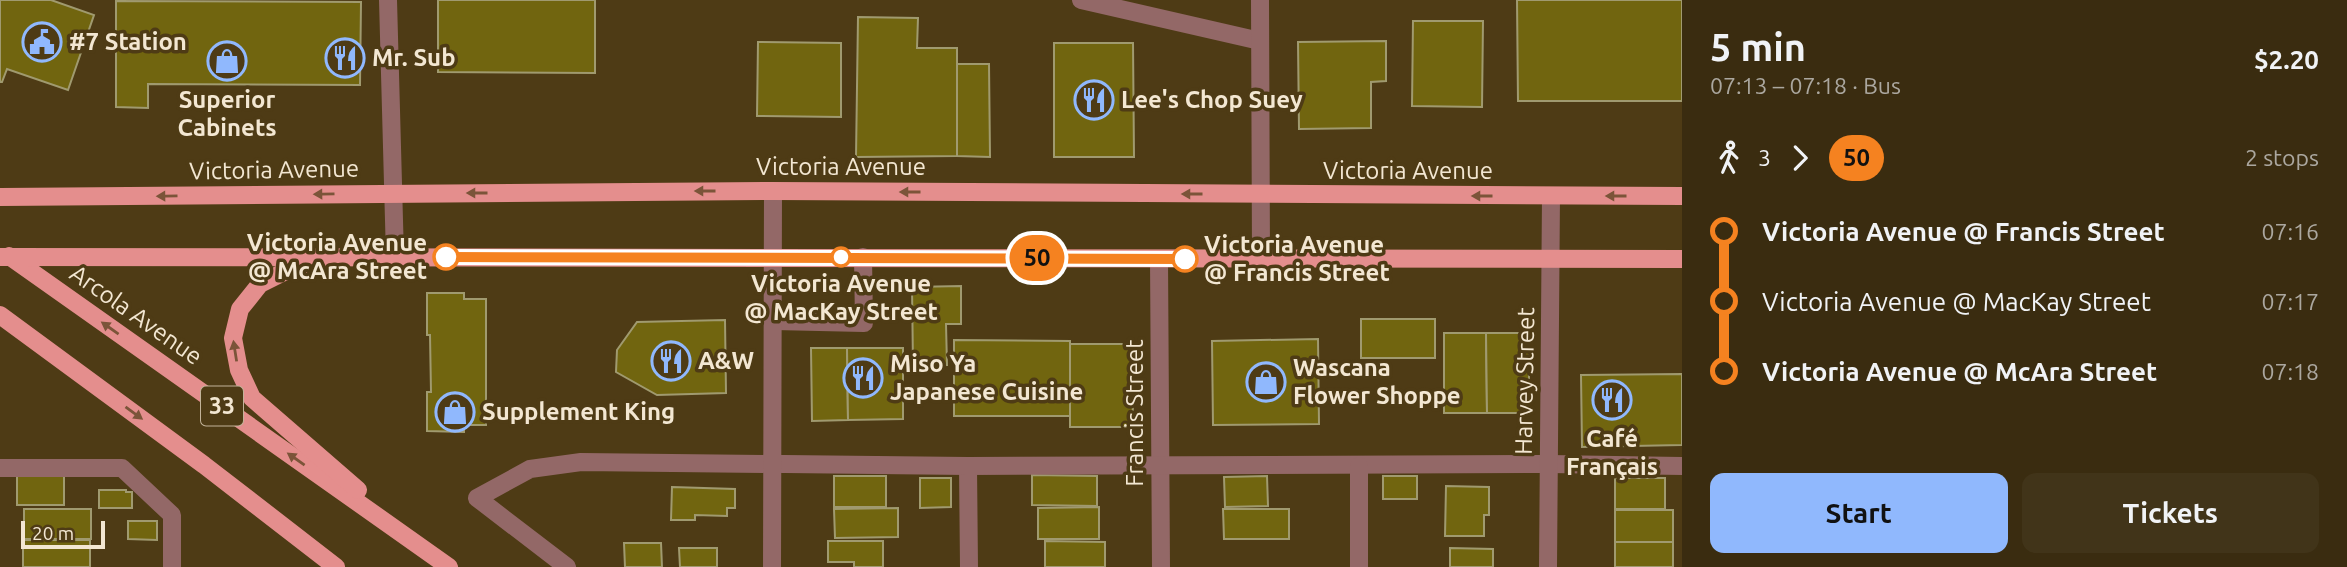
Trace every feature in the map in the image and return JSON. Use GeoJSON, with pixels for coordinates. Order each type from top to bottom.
{"type":"FeatureCollection","features":[{"type":"Feature","properties":{"kind":"main road","name":"Victoria Avenue"},"geometry":{"type":"LineString","coordinates":[[0,197],[773,191],[1682,196]]}},
{"type":"Feature","properties":{"kind":"main road"},"geometry":{"type":"LineString","coordinates":[[4,254],[1682,259]]}},
{"type":"Feature","properties":{"kind":"main road","name":"Arcola Avenue"},"geometry":{"type":"LineString","coordinates":[[4,254],[449,567]]}},
{"type":"Feature","properties":{"kind":"main road"},"geometry":{"type":"LineString","coordinates":[[350,257],[288,270],[260,284],[240,309],[233,338],[239,370],[252,398],[432,554]]}},
{"type":"Feature","properties":{"kind":"main road","name":"33"},"geometry":{"type":"LineString","coordinates":[[0,315],[204,465],[336,567]]}},
{"type":"Feature","properties":{"kind":"street"},"geometry":{"type":"LineString","coordinates":[[388,0],[395,257]]}},
{"type":"Feature","properties":{"kind":"street"},"geometry":{"type":"LineString","coordinates":[[1080,0],[1260,41]]}},
{"type":"Feature","properties":{"kind":"street"},"geometry":{"type":"LineString","coordinates":[[1260,0],[1261,259]]}},
{"type":"Feature","properties":{"kind":"street"},"geometry":{"type":"LineString","coordinates":[[772,567],[773,191]]}},
{"type":"Feature","properties":{"kind":"street","name":"Harvey Street"},"geometry":{"type":"LineString","coordinates":[[1548,567],[1551,196]]}},
{"type":"Feature","properties":{"kind":"street"},"geometry":{"type":"LineString","coordinates":[[774,321],[864,323],[863,257]]}},
{"type":"Feature","properties":{"kind":"street","name":"Francis Street"},"geometry":{"type":"LineString","coordinates":[[1159,259],[1161,567]]}},
{"type":"Feature","properties":{"kind":"street"},"geometry":{"type":"LineString","coordinates":[[567,567],[477,498],[530,469],[581,462],[1160,467],[1549,464],[1682,466]]}},
{"type":"Feature","properties":{"kind":"street"},"geometry":{"type":"LineString","coordinates":[[968,466],[969,567]]}},
{"type":"Feature","properties":{"kind":"street"},"geometry":{"type":"LineString","coordinates":[[1359,466],[1359,567]]}},
{"type":"Feature","properties":{"kind":"street"},"geometry":{"type":"LineString","coordinates":[[0,468],[122,468],[172,515],[172,567]]}},
{"type":"Feature","properties":{"kind":"building","name":"#7 Station"},"geometry":{"type":"Polygon","coordinates":[[[0,0],[51,0],[94,15],[68,90],[7,69],[0,82],[0,0]]]}},
{"type":"Feature","properties":{"kind":"building"},"geometry":{"type":"Polygon","coordinates":[[[438,0],[595,0],[595,73],[438,72],[438,0]]]}},
{"type":"Feature","properties":{"kind":"building"},"geometry":{"type":"Polygon","coordinates":[[[1517,0],[1682,0],[1682,101],[1518,101],[1517,0]]]}},
{"type":"Feature","properties":{"kind":"building"},"geometry":{"type":"Polygon","coordinates":[[[116,1],[361,2],[360,85],[148,84],[148,108],[116,107],[116,1]]]}},
{"type":"Feature","properties":{"kind":"building"},"geometry":{"type":"Polygon","coordinates":[[[858,17],[918,18],[917,48],[957,48],[957,156],[856,157],[858,17]]]}},
{"type":"Feature","properties":{"kind":"building"},"geometry":{"type":"Polygon","coordinates":[[[1413,21],[1483,21],[1482,107],[1412,106],[1413,21]]]}},
{"type":"Feature","properties":{"kind":"building"},"geometry":{"type":"Polygon","coordinates":[[[1386,41],[1386,81],[1371,82],[1371,128],[1299,129],[1298,42],[1386,41]]]}},
{"type":"Feature","properties":{"kind":"building"},"geometry":{"type":"Polygon","coordinates":[[[758,42],[841,43],[841,117],[757,116],[758,42]]]}},
{"type":"Feature","properties":{"kind":"building","name":"Lee's Chop Suey"},"geometry":{"type":"Polygon","coordinates":[[[1054,43],[1133,43],[1134,157],[1054,157],[1054,43]]]}},
{"type":"Feature","properties":{"kind":"building"},"geometry":{"type":"Polygon","coordinates":[[[957,64],[989,64],[990,157],[957,156],[957,64]]]}},
{"type":"Feature","properties":{"kind":"building"},"geometry":{"type":"Polygon","coordinates":[[[961,286],[961,324],[946,324],[947,365],[913,366],[912,287],[961,286]]]}},
{"type":"Feature","properties":{"kind":"building"},"geometry":{"type":"Polygon","coordinates":[[[427,293],[464,293],[464,299],[486,299],[486,425],[464,425],[464,432],[427,431],[427,392],[431,392],[427,293]]]}},
{"type":"Feature","properties":{"kind":"building"},"geometry":{"type":"Polygon","coordinates":[[[1361,319],[1435,319],[1435,358],[1361,358],[1361,319]]]}},
{"type":"Feature","properties":{"kind":"building","name":"A&W"},"geometry":{"type":"Polygon","coordinates":[[[725,320],[726,393],[657,395],[616,372],[617,350],[637,322],[725,320]]]}},
{"type":"Feature","properties":{"kind":"building"},"geometry":{"type":"Polygon","coordinates":[[[1444,333],[1486,333],[1487,413],[1444,413],[1444,333]]]}},
{"type":"Feature","properties":{"kind":"building"},"geometry":{"type":"Polygon","coordinates":[[[1486,333],[1529,333],[1529,413],[1487,413],[1486,333]]]}},
{"type":"Feature","properties":{"kind":"building","name":"Wascana Flower Shoppe"},"geometry":{"type":"Polygon","coordinates":[[[1318,339],[1319,424],[1213,425],[1212,341],[1318,339]]]}},
{"type":"Feature","properties":{"kind":"building"},"geometry":{"type":"Polygon","coordinates":[[[954,340],[1070,341],[1070,416],[954,416],[954,340]]]}},
{"type":"Feature","properties":{"kind":"building"},"geometry":{"type":"Polygon","coordinates":[[[1070,344],[1132,344],[1133,427],[1070,427],[1070,344]]]}},
{"type":"Feature","properties":{"kind":"building"},"geometry":{"type":"Polygon","coordinates":[[[811,348],[847,348],[848,420],[812,421],[811,348]]]}},
{"type":"Feature","properties":{"kind":"building"},"geometry":{"type":"Polygon","coordinates":[[[847,348],[903,348],[903,419],[848,420],[847,348]]]}},
{"type":"Feature","properties":{"kind":"building"},"geometry":{"type":"Polygon","coordinates":[[[1682,374],[1682,445],[1582,447],[1581,375],[1682,374]]]}},
{"type":"Feature","properties":{"kind":"building"},"geometry":{"type":"Polygon","coordinates":[[[1032,475],[1097,476],[1097,506],[1032,505],[1032,475]]]}},
{"type":"Feature","properties":{"kind":"building"},"geometry":{"type":"Polygon","coordinates":[[[17,476],[64,476],[64,505],[17,505],[17,476]]]}},
{"type":"Feature","properties":{"kind":"building"},"geometry":{"type":"Polygon","coordinates":[[[834,476],[886,476],[886,507],[834,507],[834,476]]]}},
{"type":"Feature","properties":{"kind":"building"},"geometry":{"type":"Polygon","coordinates":[[[1267,476],[1268,506],[1225,507],[1224,477],[1267,476]]]}},
{"type":"Feature","properties":{"kind":"building"},"geometry":{"type":"Polygon","coordinates":[[[1383,476],[1417,476],[1417,499],[1383,499],[1383,476]]]}},
{"type":"Feature","properties":{"kind":"building"},"geometry":{"type":"Polygon","coordinates":[[[920,478],[951,478],[951,507],[920,508],[920,478]]]}},
{"type":"Feature","properties":{"kind":"building"},"geometry":{"type":"Polygon","coordinates":[[[1615,478],[1665,478],[1665,509],[1615,509],[1615,478]]]}},
{"type":"Feature","properties":{"kind":"building"},"geometry":{"type":"Polygon","coordinates":[[[1446,486],[1489,487],[1489,515],[1484,515],[1484,536],[1445,536],[1446,486]]]}},
{"type":"Feature","properties":{"kind":"building"},"geometry":{"type":"Polygon","coordinates":[[[672,487],[735,489],[735,508],[727,508],[727,516],[695,515],[695,520],[671,520],[672,487]]]}},
{"type":"Feature","properties":{"kind":"building"},"geometry":{"type":"Polygon","coordinates":[[[99,490],[132,492],[132,508],[99,508],[99,490]]]}},
{"type":"Feature","properties":{"kind":"building"},"geometry":{"type":"Polygon","coordinates":[[[1099,507],[1099,539],[1038,539],[1038,508],[1099,507]]]}},
{"type":"Feature","properties":{"kind":"building"},"geometry":{"type":"Polygon","coordinates":[[[898,508],[898,537],[835,538],[834,509],[898,508]]]}},
{"type":"Feature","properties":{"kind":"building"},"geometry":{"type":"Polygon","coordinates":[[[24,509],[91,509],[91,539],[24,539],[24,509]]]}},
{"type":"Feature","properties":{"kind":"building"},"geometry":{"type":"Polygon","coordinates":[[[1223,509],[1289,509],[1289,539],[1224,539],[1223,509]]]}},
{"type":"Feature","properties":{"kind":"building"},"geometry":{"type":"Polygon","coordinates":[[[1615,510],[1673,510],[1673,542],[1615,542],[1615,510]]]}},
{"type":"Feature","properties":{"kind":"building"},"geometry":{"type":"Polygon","coordinates":[[[128,521],[157,521],[157,540],[128,539],[128,521]]]}},
{"type":"Feature","properties":{"kind":"building"},"geometry":{"type":"Polygon","coordinates":[[[23,540],[90,540],[90,567],[23,567],[23,540]]]}},
{"type":"Feature","properties":{"kind":"building"},"geometry":{"type":"Polygon","coordinates":[[[828,541],[883,541],[883,567],[854,567],[854,562],[828,562],[828,541]]]}},
{"type":"Feature","properties":{"kind":"building"},"geometry":{"type":"Polygon","coordinates":[[[1045,541],[1105,542],[1105,567],[1045,567],[1045,541]]]}},
{"type":"Feature","properties":{"kind":"building"},"geometry":{"type":"Polygon","coordinates":[[[1615,542],[1673,542],[1673,567],[1615,567],[1615,542]]]}},
{"type":"Feature","properties":{"kind":"building"},"geometry":{"type":"Polygon","coordinates":[[[624,543],[661,543],[662,567],[625,567],[624,543]]]}},
{"type":"Feature","properties":{"kind":"building"},"geometry":{"type":"Polygon","coordinates":[[[679,548],[717,548],[717,567],[680,567],[679,548]]]}},
{"type":"Feature","properties":{"kind":"building"},"geometry":{"type":"Polygon","coordinates":[[[1450,548],[1493,549],[1493,567],[1450,567],[1450,548]]]}},
{"type":"Feature","properties":{"kind":"bus line","name":"50"},"geometry":{"type":"LineString","coordinates":[[446,257],[1185,259]]}},
{"type":"Feature","properties":{"kind":"place","name":"#7 Station"},"geometry":{"type":"Point","coordinates":[42,42]}},
{"type":"Feature","properties":{"kind":"place","name":"Mr. Sub"},"geometry":{"type":"Point","coordinates":[345,58]}},
{"type":"Feature","properties":{"kind":"place","name":"Superior Cabinets"},"geometry":{"type":"Point","coordinates":[227,61]}},
{"type":"Feature","properties":{"kind":"place","name":"Lee's Chop Suey"},"geometry":{"type":"Point","coordinates":[1094,100]}},
{"type":"Feature","properties":{"kind":"place","name":"Victoria Avenue @ McAra Street"},"geometry":{"type":"Point","coordinates":[446,257]}},
{"type":"Feature","properties":{"kind":"place","name":"Victoria Avenue @ MacKay Street"},"geometry":{"type":"Point","coordinates":[841,257]}},
{"type":"Feature","properties":{"kind":"place","name":"Victoria Avenue @ Francis Street"},"geometry":{"type":"Point","coordinates":[1185,259]}},
{"type":"Feature","properties":{"kind":"place","name":"A&W"},"geometry":{"type":"Point","coordinates":[671,361]}},
{"type":"Feature","properties":{"kind":"place","name":"Miso Ya Japanese Cuisine"},"geometry":{"type":"Point","coordinates":[863,378]}},
{"type":"Feature","properties":{"kind":"place","name":"Wascana Flower Shoppe"},"geometry":{"type":"Point","coordinates":[1266,382]}},
{"type":"Feature","properties":{"kind":"place","name":"Café Français"},"geometry":{"type":"Point","coordinates":[1612,400]}},
{"type":"Feature","properties":{"kind":"place","name":"Supplement King"},"geometry":{"type":"Point","coordinates":[455,412]}}]}
